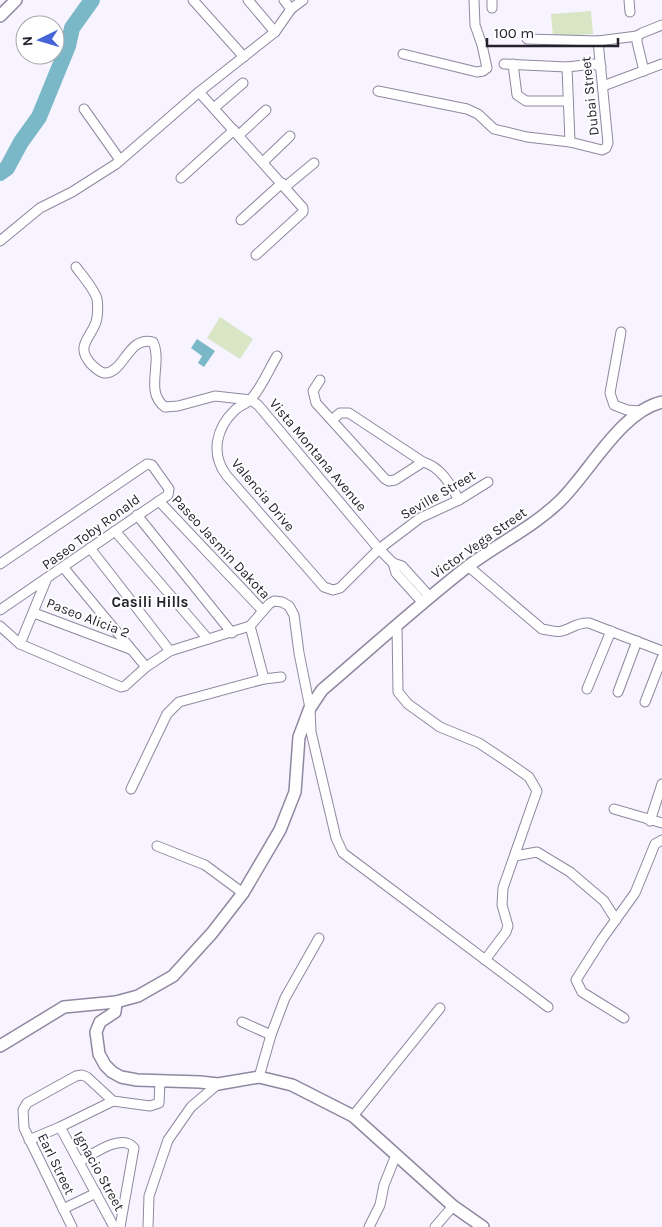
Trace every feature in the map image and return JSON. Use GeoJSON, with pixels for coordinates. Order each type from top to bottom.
{"type":"FeatureCollection","features":[{"type":"Feature","properties":{"kind":"street"},"geometry":{"type":"LineString","coordinates":[[0,16],[16,0]]}},
{"type":"Feature","properties":{"kind":"street"},"geometry":{"type":"LineString","coordinates":[[193,0],[244,57]]}},
{"type":"Feature","properties":{"kind":"street"},"geometry":{"type":"LineString","coordinates":[[248,0],[275,32]]}},
{"type":"Feature","properties":{"kind":"street"},"geometry":{"type":"LineString","coordinates":[[284,0],[291,9]]}},
{"type":"Feature","properties":{"kind":"street"},"geometry":{"type":"LineString","coordinates":[[0,241],[40,208],[72,192],[120,160],[199,92],[275,32],[291,9],[303,0]]}},
{"type":"Feature","properties":{"kind":"street"},"geometry":{"type":"LineString","coordinates":[[403,54],[477,72],[487,68],[487,61],[475,25],[474,0]]}},
{"type":"Feature","properties":{"kind":"street"},"geometry":{"type":"LineString","coordinates":[[629,0],[630,12]]}},
{"type":"Feature","properties":{"kind":"street"},"geometry":{"type":"LineString","coordinates":[[527,39],[598,41],[637,36],[662,25]]}},
{"type":"Feature","properties":{"kind":"street"},"geometry":{"type":"LineString","coordinates":[[637,36],[644,71]]}},
{"type":"Feature","properties":{"kind":"street","name":"Dubai Street"},"geometry":{"type":"LineString","coordinates":[[570,142],[602,150],[608,144],[598,41]]}},
{"type":"Feature","properties":{"kind":"street"},"geometry":{"type":"LineString","coordinates":[[568,101],[526,101],[520,98],[516,95],[508,64],[566,67],[594,64],[600,67]]}},
{"type":"Feature","properties":{"kind":"street"},"geometry":{"type":"LineString","coordinates":[[603,86],[662,64]]}},
{"type":"Feature","properties":{"kind":"street"},"geometry":{"type":"LineString","coordinates":[[378,91],[467,109],[478,114],[494,129],[527,137],[570,142],[566,67]]}},
{"type":"Feature","properties":{"kind":"street"},"geometry":{"type":"LineString","coordinates":[[214,108],[243,82]]}},
{"type":"Feature","properties":{"kind":"street"},"geometry":{"type":"LineString","coordinates":[[199,92],[302,206],[303,212],[256,255]]}},
{"type":"Feature","properties":{"kind":"street"},"geometry":{"type":"LineString","coordinates":[[84,109],[120,160]]}},
{"type":"Feature","properties":{"kind":"street"},"geometry":{"type":"LineString","coordinates":[[181,178],[266,110]]}},
{"type":"Feature","properties":{"kind":"street"},"geometry":{"type":"LineString","coordinates":[[263,162],[290,136]]}},
{"type":"Feature","properties":{"kind":"street"},"geometry":{"type":"LineString","coordinates":[[241,220],[283,185],[314,163]]}},
{"type":"Feature","properties":{"kind":"street","name":"Vista Montana Avenue"},"geometry":{"type":"LineString","coordinates":[[76,266],[97,297],[96,322],[85,342],[84,352],[86,358],[98,371],[104,373],[114,368],[138,343],[145,340],[153,342],[157,353],[155,395],[159,403],[164,407],[178,406],[215,396],[251,400],[265,412],[379,549],[393,563],[396,573],[427,600]]}},
{"type":"Feature","properties":{"kind":"street"},"geometry":{"type":"LineString","coordinates":[[621,332],[610,393],[614,405],[627,410],[641,411]]}},
{"type":"Feature","properties":{"kind":"street","name":"Valencia Drive"},"geometry":{"type":"LineString","coordinates":[[277,356],[251,400],[236,409],[220,432],[217,459],[221,468],[324,587],[333,590],[340,588],[379,549]]}},
{"type":"Feature","properties":{"kind":"street"},"geometry":{"type":"LineString","coordinates":[[320,380],[315,387],[314,397],[316,402],[379,473],[390,481],[395,480],[423,462]]}},
{"type":"Feature","properties":{"kind":"street","name":"Victor Vega Street"},"geometry":{"type":"LineString","coordinates":[[0,1046],[64,1007],[116,1002],[138,996],[172,976],[212,933],[243,893],[280,830],[294,792],[299,737],[310,708],[322,690],[468,566],[537,521],[560,501],[623,426],[641,411],[662,402]]}},
{"type":"Feature","properties":{"kind":"street"},"geometry":{"type":"LineString","coordinates":[[332,420],[340,413],[349,413],[423,462],[432,464],[449,481],[459,500]]}},
{"type":"Feature","properties":{"kind":"street"},"geometry":{"type":"LineString","coordinates":[[0,564],[147,464],[152,465],[168,489],[168,495],[159,501]]}},
{"type":"Feature","properties":{"kind":"street","name":"Seville Street"},"geometry":{"type":"LineString","coordinates":[[379,549],[420,518],[459,500],[488,482]]}},
{"type":"Feature","properties":{"kind":"street","name":"Paseo Toby Ronald"},"geometry":{"type":"LineString","coordinates":[[20,644],[48,577],[159,501]]}},
{"type":"Feature","properties":{"kind":"street","name":"Paseo Jasmin Dakota"},"geometry":{"type":"LineString","coordinates":[[159,501],[263,611]]}},
{"type":"Feature","properties":{"kind":"street"},"geometry":{"type":"LineString","coordinates":[[138,516],[232,633]]}},
{"type":"Feature","properties":{"kind":"street"},"geometry":{"type":"LineString","coordinates":[[116,530],[208,639]]}},
{"type":"Feature","properties":{"kind":"street"},"geometry":{"type":"LineString","coordinates":[[90,548],[170,650]]}},
{"type":"Feature","properties":{"kind":"street"},"geometry":{"type":"LineString","coordinates":[[468,566],[542,628],[554,632],[562,631],[580,622],[589,622],[662,651]]}},
{"type":"Feature","properties":{"kind":"street"},"geometry":{"type":"LineString","coordinates":[[62,567],[146,666]]}},
{"type":"Feature","properties":{"kind":"street"},"geometry":{"type":"LineString","coordinates":[[0,610],[48,577]]}},
{"type":"Feature","properties":{"kind":"street"},"geometry":{"type":"LineString","coordinates":[[0,626],[20,644],[121,687],[125,686],[146,666],[170,650],[232,633],[250,626],[274,601],[282,602],[289,606],[294,615],[299,653],[310,708],[311,732],[336,838],[343,853],[548,1007]]}},
{"type":"Feature","properties":{"kind":"street","name":"Paseo Alicia 2"},"geometry":{"type":"LineString","coordinates":[[34,613],[132,650]]}},
{"type":"Feature","properties":{"kind":"street"},"geometry":{"type":"LineString","coordinates":[[250,626],[264,679]]}},
{"type":"Feature","properties":{"kind":"street"},"geometry":{"type":"LineString","coordinates":[[397,626],[398,692],[408,704],[440,727],[480,743],[529,777],[536,791],[501,897],[508,926],[506,932],[485,960]]}},
{"type":"Feature","properties":{"kind":"street"},"geometry":{"type":"LineString","coordinates":[[588,689],[611,631]]}},
{"type":"Feature","properties":{"kind":"street"},"geometry":{"type":"LineString","coordinates":[[618,692],[638,641]]}},
{"type":"Feature","properties":{"kind":"street"},"geometry":{"type":"LineString","coordinates":[[645,702],[662,658]]}},
{"type":"Feature","properties":{"kind":"street"},"geometry":{"type":"LineString","coordinates":[[131,789],[167,714],[179,702],[264,679],[281,677]]}},
{"type":"Feature","properties":{"kind":"street"},"geometry":{"type":"LineString","coordinates":[[650,820],[662,784]]}},
{"type":"Feature","properties":{"kind":"street"},"geometry":{"type":"LineString","coordinates":[[614,809],[662,823]]}},
{"type":"Feature","properties":{"kind":"street"},"geometry":{"type":"LineString","coordinates":[[624,1018],[582,992],[576,980],[635,893],[655,844],[662,840]]}},
{"type":"Feature","properties":{"kind":"street"},"geometry":{"type":"LineString","coordinates":[[157,846],[205,865],[243,893]]}},
{"type":"Feature","properties":{"kind":"street"},"geometry":{"type":"LineString","coordinates":[[515,856],[537,852],[570,872],[604,901],[616,920]]}},
{"type":"Feature","properties":{"kind":"street"},"geometry":{"type":"LineString","coordinates":[[259,1077],[271,1035],[286,998],[319,938]]}},
{"type":"Feature","properties":{"kind":"street"},"geometry":{"type":"LineString","coordinates":[[116,1002],[115,1012],[100,1022],[96,1032],[97,1045],[103,1061],[109,1069],[121,1077],[137,1080],[218,1084],[259,1077],[292,1085],[353,1116],[453,1206],[482,1227]]}},
{"type":"Feature","properties":{"kind":"street"},"geometry":{"type":"LineString","coordinates":[[353,1116],[440,1008]]}},
{"type":"Feature","properties":{"kind":"street"},"geometry":{"type":"LineString","coordinates":[[242,1022],[271,1035]]}},
{"type":"Feature","properties":{"kind":"street","name":"Earl Street"},"geometry":{"type":"LineString","coordinates":[[72,1227],[29,1140],[24,1128],[23,1110],[27,1103],[76,1076],[82,1075],[87,1077],[113,1100]]}},
{"type":"Feature","properties":{"kind":"street"},"geometry":{"type":"LineString","coordinates":[[29,1140],[60,1128],[113,1100],[150,1106],[155,1105],[159,1102],[160,1081]]}},
{"type":"Feature","properties":{"kind":"street"},"geometry":{"type":"LineString","coordinates":[[148,1227],[149,1196],[168,1140],[191,1106],[218,1084]]}},
{"type":"Feature","properties":{"kind":"street","name":"Ignacio Street"},"geometry":{"type":"LineString","coordinates":[[60,1128],[114,1227]]}},
{"type":"Feature","properties":{"kind":"street"},"geometry":{"type":"LineString","coordinates":[[79,1162],[119,1142],[131,1144],[134,1148],[120,1227]]}},
{"type":"Feature","properties":{"kind":"street"},"geometry":{"type":"LineString","coordinates":[[369,1227],[380,1205],[384,1185],[396,1155]]}},
{"type":"Feature","properties":{"kind":"street"},"geometry":{"type":"LineString","coordinates":[[63,1209],[96,1193]]}},
{"type":"Feature","properties":{"kind":"street"},"geometry":{"type":"LineString","coordinates":[[435,1227],[453,1206]]}},
{"type":"Feature","properties":{"kind":"green space"},"geometry":{"type":"Polygon","coordinates":[[[591,11],[593,34],[553,37],[551,14],[591,11]]]}},
{"type":"Feature","properties":{"kind":"green space"},"geometry":{"type":"Polygon","coordinates":[[[220,317],[253,339],[240,359],[207,338],[220,317]]]}},
{"type":"Feature","properties":{"kind":"water"},"geometry":{"type":"Polygon","coordinates":[[[197,339],[215,351],[204,367],[198,363],[202,356],[191,348],[197,339]]]}},
{"type":"Feature","properties":{"kind":"waterway"},"geometry":{"type":"LineString","coordinates":[[0,173],[7,168],[21,142],[39,117],[68,46],[72,28],[92,0]]}},
{"type":"Feature","properties":{"kind":"district","name":"Casili Hills"},"geometry":{"type":"Point","coordinates":[150,602]}}]}
